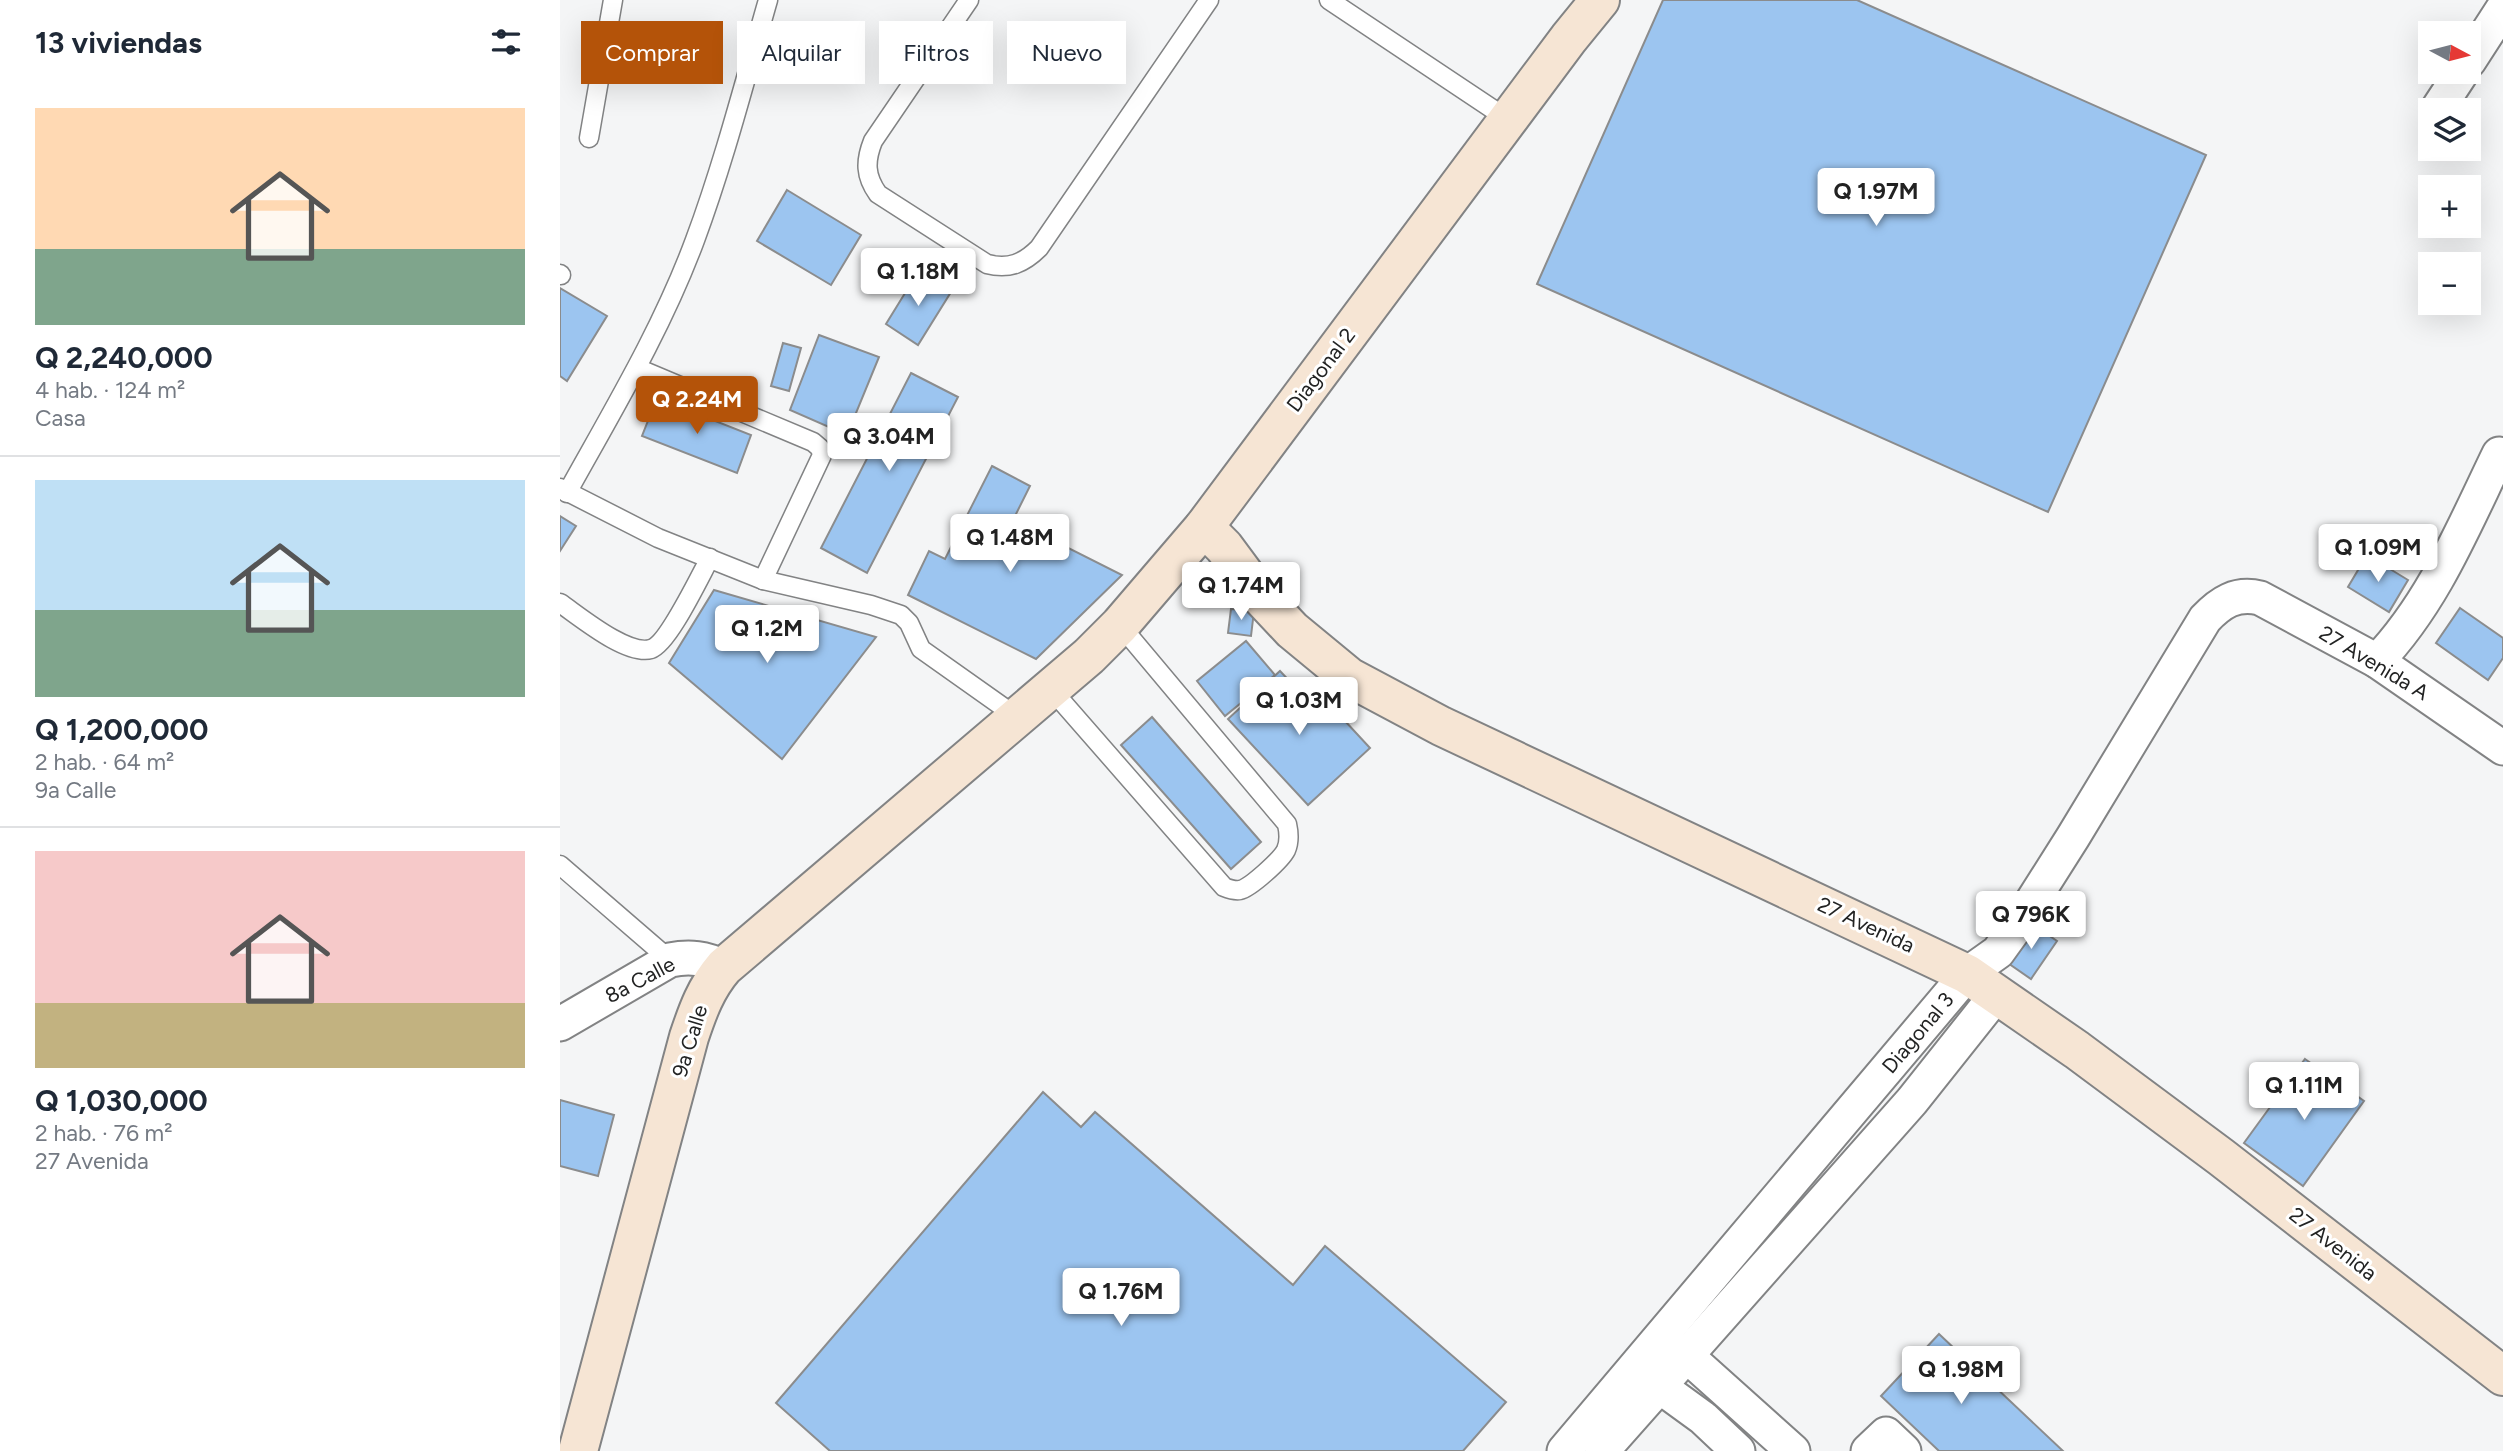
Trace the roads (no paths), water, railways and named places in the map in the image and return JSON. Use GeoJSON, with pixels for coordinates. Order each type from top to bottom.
{"type":"FeatureCollection","features":[{"type":"Feature","properties":{"kind":"main road","name":"Diagonal 2"},"geometry":{"type":"LineString","coordinates":[[1017,717],[1089,656],[1120,625],[1204,527],[1600,0]]}},
{"type":"Feature","properties":{"kind":"main road","name":"27 Avenida"},"geometry":{"type":"LineString","coordinates":[[1204,527],[1224,547],[1261,597],[1292,629],[1349,677],[1441,726],[1982,984],[2221,1157],[2503,1376]]}},
{"type":"Feature","properties":{"kind":"main road","name":"9a Calle"},"geometry":{"type":"LineString","coordinates":[[579,1451],[689,1037],[709,985],[724,967],[1017,717]]}},
{"type":"Feature","properties":{"kind":"street"},"geometry":{"type":"LineString","coordinates":[[2482,35],[2496,7]]}},
{"type":"Feature","properties":{"kind":"street"},"geometry":{"type":"LineString","coordinates":[[2377,661],[2415,616],[2448,560],[2499,454]]}},
{"type":"Feature","properties":{"kind":"street","name":"27 Avenida A"},"geometry":{"type":"LineString","coordinates":[[2239,597],[2259,597],[2377,661],[2503,748]]}},
{"type":"Feature","properties":{"kind":"street","name":"Diagonal 3"},"geometry":{"type":"LineString","coordinates":[[1602,1451],[1912,1101],[1982,984],[1998,952],[2073,837],[2205,620],[2217,607],[2239,597]]}},
{"type":"Feature","properties":{"kind":"street","name":"8a Calle"},"geometry":{"type":"LineString","coordinates":[[560,1024],[670,960],[687,957],[707,959],[724,967]]}},
{"type":"Feature","properties":{"kind":"street","name":"Diagonal 3"},"geometry":{"type":"LineString","coordinates":[[1564,1451],[1982,984]]}},
{"type":"Feature","properties":{"kind":"street"},"geometry":{"type":"LineString","coordinates":[[1687,1356],[1793,1451]]}},
{"type":"Feature","properties":{"kind":"street"},"geometry":{"type":"LineString","coordinates":[[1659,1386],[1703,1418],[1738,1451]]}},
{"type":"Feature","properties":{"kind":"street"},"geometry":{"type":"LineString","coordinates":[[1868,1451],[1886,1434],[1905,1451]]}},
{"type":"Feature","properties":{"kind":"lane"},"geometry":{"type":"LineString","coordinates":[[589,138],[613,0]]}},
{"type":"Feature","properties":{"kind":"lane"},"geometry":{"type":"LineString","coordinates":[[768,0],[717,174],[694,241],[637,368],[564,490],[658,538],[764,580],[872,605],[901,615],[909,623],[921,649],[1017,717]]}},
{"type":"Feature","properties":{"kind":"lane"},"geometry":{"type":"LineString","coordinates":[[969,0],[873,141],[868,155],[867,171],[870,183],[878,194],[987,264],[997,267],[1026,261],[1039,248],[1209,0]]}},
{"type":"Feature","properties":{"kind":"lane"},"geometry":{"type":"LineString","coordinates":[[1328,0],[1509,120]]}},
{"type":"Feature","properties":{"kind":"lane"},"geometry":{"type":"LineString","coordinates":[[637,368],[813,442],[820,448],[822,456],[764,580]]}},
{"type":"Feature","properties":{"kind":"lane"},"geometry":{"type":"LineString","coordinates":[[560,603],[617,641],[636,648],[649,649],[659,644],[710,558]]}},
{"type":"Feature","properties":{"kind":"lane"},"geometry":{"type":"LineString","coordinates":[[1051,689],[1224,887],[1232,890],[1247,887],[1280,858],[1290,837],[1287,824],[1120,625]]}},
{"type":"Feature","properties":{"kind":"lane"},"geometry":{"type":"LineString","coordinates":[[560,865],[670,960]]}}]}
